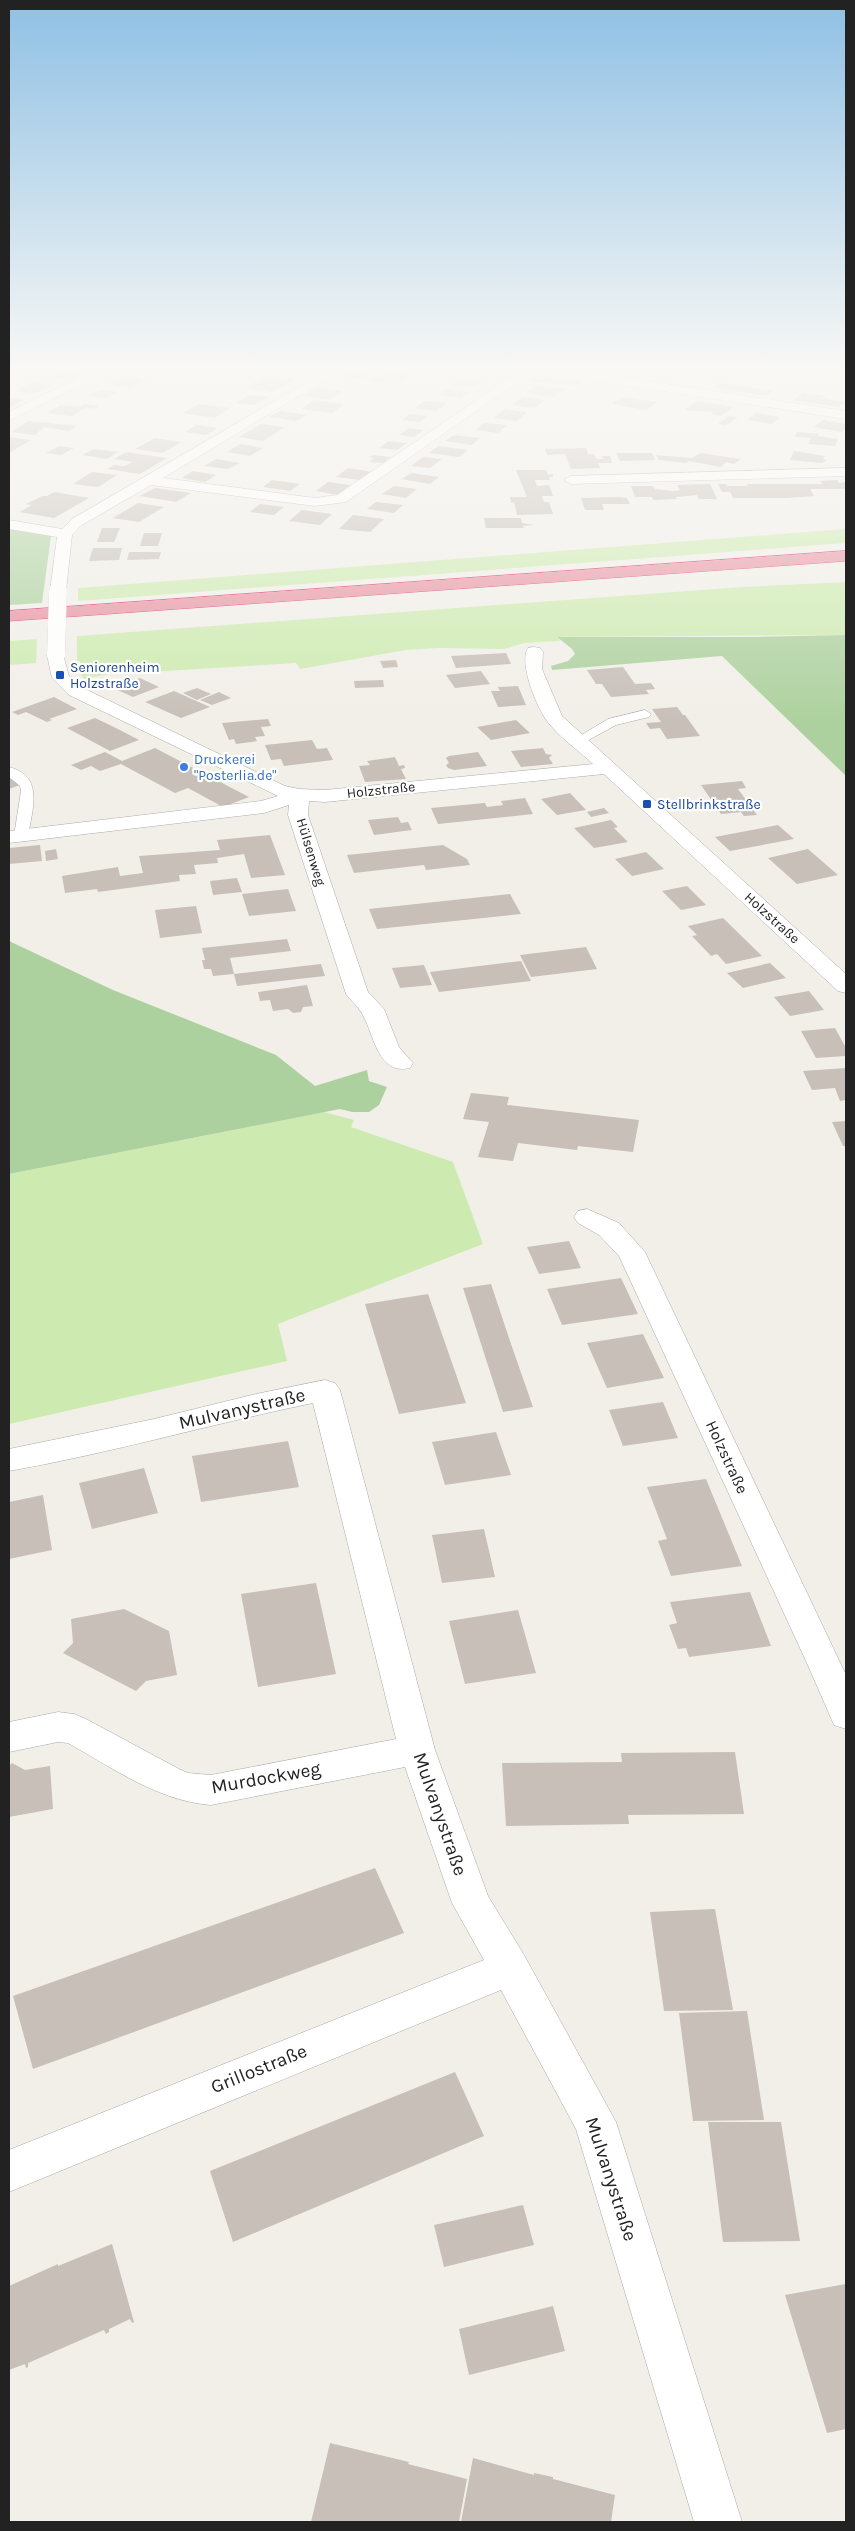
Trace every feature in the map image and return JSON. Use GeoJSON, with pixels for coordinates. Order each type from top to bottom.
{"type":"FeatureCollection","features":[{"type":"Feature","properties":{"kind":"highway"},"geometry":{"type":"LineString","coordinates":[[9,616],[846,556]]}},
{"type":"Feature","properties":{"kind":"highway"},"geometry":{"type":"LineString","coordinates":[[9,631],[846,572]]}},
{"type":"Feature","properties":{"kind":"street"},"geometry":{"type":"LineString","coordinates":[[9,525],[64,534],[77,522],[134,488]]}},
{"type":"Feature","properties":{"kind":"street"},"geometry":{"type":"LineString","coordinates":[[210,488],[315,502],[341,499],[357,488]]}},
{"type":"Feature","properties":{"kind":"street","name":"Holzstraße"},"geometry":{"type":"LineString","coordinates":[[64,534],[58,591],[56,664],[61,678],[75,691],[278,790],[299,795],[325,796],[606,768],[846,986]]}},
{"type":"Feature","properties":{"kind":"street"},"geometry":{"type":"LineString","coordinates":[[534,652],[533,669],[554,718],[606,768]]}},
{"type":"Feature","properties":{"kind":"street","name":"Hülsenweg"},"geometry":{"type":"LineString","coordinates":[[15,836],[264,807],[299,795],[298,815],[357,994],[372,1009],[388,1050],[401,1063]]}},
{"type":"Feature","properties":{"kind":"street","name":"Holzstraße"},"geometry":{"type":"LineString","coordinates":[[586,1217],[609,1229],[631,1252],[823,1661],[846,1716]]}},
{"type":"Feature","properties":{"kind":"street","name":"Mulvanystraße"},"geometry":{"type":"LineString","coordinates":[[9,1460],[325,1390],[418,1750],[471,1903],[510,1968],[595,2122],[718,2522]]}},
{"type":"Feature","properties":{"kind":"street","name":"Murdockweg"},"geometry":{"type":"LineString","coordinates":[[9,1737],[58,1727],[74,1729],[166,1780],[187,1788],[211,1790],[418,1750]]}},
{"type":"Feature","properties":{"kind":"street","name":"Grillostraße"},"geometry":{"type":"LineString","coordinates":[[9,2171],[510,1968]]}},
{"type":"Feature","properties":{"kind":"lane"},"geometry":{"type":"LineString","coordinates":[[579,740],[624,718],[645,714]]}},
{"type":"Feature","properties":{"kind":"lane"},"geometry":{"type":"LineString","coordinates":[[9,771],[26,784],[28,791],[15,836]]}},
{"type":"Feature","properties":{"kind":"green space"},"geometry":{"type":"Polygon","coordinates":[[[9,529],[51,536],[42,603],[9,605],[9,529]]]}},
{"type":"Feature","properties":{"kind":"green space"},"geometry":{"type":"Polygon","coordinates":[[[846,529],[846,543],[78,601],[78,588],[846,529]]]}},
{"type":"Feature","properties":{"kind":"green space"},"geometry":{"type":"Polygon","coordinates":[[[846,582],[846,635],[557,637],[560,641],[524,643],[504,649],[438,648],[406,650],[300,669],[296,663],[132,673],[127,670],[84,679],[80,674],[80,661],[77,661],[77,636],[742,587],[846,582]]]}},
{"type":"Feature","properties":{"kind":"green space"},"geometry":{"type":"Polygon","coordinates":[[[846,635],[846,776],[722,656],[552,670],[551,666],[568,661],[575,654],[572,649],[557,637],[846,635]]]}},
{"type":"Feature","properties":{"kind":"green space"},"geometry":{"type":"Polygon","coordinates":[[[37,639],[36,663],[9,665],[9,641],[37,639]]]}},
{"type":"Feature","properties":{"kind":"green space"},"geometry":{"type":"Polygon","coordinates":[[[9,941],[113,990],[276,1055],[315,1086],[367,1070],[369,1081],[387,1087],[379,1105],[369,1112],[352,1112],[340,1109],[9,1174],[9,941]]]}},
{"type":"Feature","properties":{"kind":"green space"},"geometry":{"type":"Polygon","coordinates":[[[324,1112],[354,1120],[351,1127],[453,1162],[483,1244],[278,1324],[287,1361],[9,1424],[9,1174],[324,1112]]]}},
{"type":"Feature","properties":{"kind":"building"},"geometry":{"type":"Polygon","coordinates":[[[155,488],[191,493],[176,502],[140,496],[155,488]]]}},
{"type":"Feature","properties":{"kind":"building"},"geometry":{"type":"Polygon","coordinates":[[[271,488],[294,488],[290,491],[271,488]]]}},
{"type":"Feature","properties":{"kind":"building"},"geometry":{"type":"Polygon","coordinates":[[[320,488],[346,488],[338,495],[316,491],[320,488]]]}},
{"type":"Feature","properties":{"kind":"building"},"geometry":{"type":"Polygon","coordinates":[[[391,488],[417,489],[406,498],[382,494],[391,488]]]}},
{"type":"Feature","properties":{"kind":"building"},"geometry":{"type":"Polygon","coordinates":[[[523,488],[550,488],[553,496],[542,496],[544,502],[549,502],[553,514],[517,515],[514,502],[511,503],[510,497],[527,497],[523,488]]]}},
{"type":"Feature","properties":{"kind":"building"},"geometry":{"type":"Polygon","coordinates":[[[632,488],[654,488],[673,491],[680,490],[679,488],[712,488],[717,499],[699,499],[697,495],[676,497],[677,499],[653,500],[652,497],[635,497],[632,488]]]}},
{"type":"Feature","properties":{"kind":"building"},"geometry":{"type":"Polygon","coordinates":[[[720,488],[846,488],[810,489],[814,496],[787,498],[733,498],[730,492],[722,492],[720,488]]]}},
{"type":"Feature","properties":{"kind":"building"},"geometry":{"type":"Polygon","coordinates":[[[54,492],[89,498],[54,518],[20,512],[32,505],[26,504],[54,492]]]}},
{"type":"Feature","properties":{"kind":"building"},"geometry":{"type":"Polygon","coordinates":[[[581,498],[627,498],[630,504],[602,504],[604,510],[585,510],[581,498]]]}},
{"type":"Feature","properties":{"kind":"building"},"geometry":{"type":"Polygon","coordinates":[[[376,502],[403,505],[394,513],[367,509],[376,502]]]}},
{"type":"Feature","properties":{"kind":"building"},"geometry":{"type":"Polygon","coordinates":[[[138,503],[164,507],[139,522],[113,518],[138,503]]]}},
{"type":"Feature","properties":{"kind":"building"},"geometry":{"type":"Polygon","coordinates":[[[260,504],[284,507],[274,515],[250,512],[260,504]]]}},
{"type":"Feature","properties":{"kind":"building"},"geometry":{"type":"Polygon","coordinates":[[[302,510],[332,514],[320,525],[289,521],[302,510]]]}},
{"type":"Feature","properties":{"kind":"building"},"geometry":{"type":"Polygon","coordinates":[[[353,515],[384,519],[370,532],[339,529],[353,515]]]}},
{"type":"Feature","properties":{"kind":"building"},"geometry":{"type":"Polygon","coordinates":[[[484,518],[521,518],[522,523],[534,525],[523,526],[524,528],[486,528],[484,518]]]}},
{"type":"Feature","properties":{"kind":"building"},"geometry":{"type":"Polygon","coordinates":[[[102,528],[120,528],[114,542],[97,542],[102,528]]]}},
{"type":"Feature","properties":{"kind":"building"},"geometry":{"type":"Polygon","coordinates":[[[144,533],[162,533],[158,546],[140,546],[144,533]]]}},
{"type":"Feature","properties":{"kind":"building"},"geometry":{"type":"Polygon","coordinates":[[[93,548],[122,548],[119,560],[89,561],[93,548]]]}},
{"type":"Feature","properties":{"kind":"building"},"geometry":{"type":"Polygon","coordinates":[[[129,552],[161,552],[159,559],[127,560],[129,552]]]}},
{"type":"Feature","properties":{"kind":"building"},"geometry":{"type":"Polygon","coordinates":[[[506,653],[511,664],[456,668],[451,656],[506,653]]]}},
{"type":"Feature","properties":{"kind":"building"},"geometry":{"type":"Polygon","coordinates":[[[396,660],[398,667],[383,668],[380,661],[396,660]]]}},
{"type":"Feature","properties":{"kind":"building"},"geometry":{"type":"Polygon","coordinates":[[[623,667],[635,684],[651,683],[655,689],[646,690],[649,694],[611,697],[602,684],[596,684],[587,670],[623,667]]]}},
{"type":"Feature","properties":{"kind":"building"},"geometry":{"type":"Polygon","coordinates":[[[481,671],[490,684],[455,688],[446,675],[481,671]]]}},
{"type":"Feature","properties":{"kind":"building"},"geometry":{"type":"Polygon","coordinates":[[[140,678],[159,687],[133,697],[113,688],[140,678]]]}},
{"type":"Feature","properties":{"kind":"building"},"geometry":{"type":"Polygon","coordinates":[[[383,680],[384,687],[355,688],[354,681],[383,680]]]}},
{"type":"Feature","properties":{"kind":"building"},"geometry":{"type":"Polygon","coordinates":[[[518,686],[526,705],[498,707],[491,691],[500,691],[498,687],[518,686]]]}},
{"type":"Feature","properties":{"kind":"building"},"geometry":{"type":"Polygon","coordinates":[[[197,688],[211,694],[197,700],[183,693],[197,688]]]}},
{"type":"Feature","properties":{"kind":"building"},"geometry":{"type":"Polygon","coordinates":[[[174,691],[210,707],[181,718],[145,702],[174,691]]]}},
{"type":"Feature","properties":{"kind":"building"},"geometry":{"type":"Polygon","coordinates":[[[219,692],[231,698],[212,705],[200,700],[219,692]]]}},
{"type":"Feature","properties":{"kind":"building"},"geometry":{"type":"Polygon","coordinates":[[[54,697],[77,709],[49,719],[52,720],[47,722],[26,712],[18,715],[12,712],[54,697]]]}},
{"type":"Feature","properties":{"kind":"building"},"geometry":{"type":"Polygon","coordinates":[[[677,707],[700,736],[667,739],[660,728],[650,729],[646,723],[661,722],[652,709],[677,707]]]}},
{"type":"Feature","properties":{"kind":"building"},"geometry":{"type":"Polygon","coordinates":[[[95,718],[139,740],[110,751],[67,728],[95,718]]]}},
{"type":"Feature","properties":{"kind":"building"},"geometry":{"type":"Polygon","coordinates":[[[268,719],[271,726],[261,727],[265,736],[255,737],[257,741],[236,744],[234,739],[229,740],[222,723],[268,719]]]}},
{"type":"Feature","properties":{"kind":"building"},"geometry":{"type":"Polygon","coordinates":[[[516,720],[530,733],[491,740],[477,727],[516,720]]]}},
{"type":"Feature","properties":{"kind":"building"},"geometry":{"type":"Polygon","coordinates":[[[312,740],[317,749],[327,748],[333,760],[284,766],[281,759],[271,760],[265,745],[312,740]]]}},
{"type":"Feature","properties":{"kind":"building"},"geometry":{"type":"Polygon","coordinates":[[[155,748],[249,797],[223,807],[188,788],[175,793],[121,764],[100,771],[91,766],[81,770],[71,765],[105,752],[122,761],[155,748]]]}},
{"type":"Feature","properties":{"kind":"building"},"geometry":{"type":"Polygon","coordinates":[[[543,748],[546,754],[552,755],[549,758],[553,764],[521,767],[511,751],[543,748]]]}},
{"type":"Feature","properties":{"kind":"building"},"geometry":{"type":"Polygon","coordinates":[[[478,752],[487,766],[454,770],[446,765],[449,763],[446,758],[449,756],[478,752]]]}},
{"type":"Feature","properties":{"kind":"building"},"geometry":{"type":"Polygon","coordinates":[[[395,757],[399,766],[404,765],[405,768],[401,769],[406,779],[365,782],[359,766],[370,765],[367,761],[395,757]]]}},
{"type":"Feature","properties":{"kind":"building"},"geometry":{"type":"Polygon","coordinates":[[[9,778],[20,785],[9,789],[9,778]]]}},
{"type":"Feature","properties":{"kind":"building"},"geometry":{"type":"Polygon","coordinates":[[[742,781],[746,788],[738,789],[757,815],[744,816],[741,812],[721,814],[701,785],[742,781]]]}},
{"type":"Feature","properties":{"kind":"building"},"geometry":{"type":"Polygon","coordinates":[[[570,793],[586,810],[557,815],[541,799],[570,793]]]}},
{"type":"Feature","properties":{"kind":"building"},"geometry":{"type":"Polygon","coordinates":[[[525,798],[533,814],[438,824],[431,808],[485,803],[487,807],[503,805],[501,801],[525,798]]]}},
{"type":"Feature","properties":{"kind":"building"},"geometry":{"type":"Polygon","coordinates":[[[604,808],[609,813],[591,817],[587,812],[604,808]]]}},
{"type":"Feature","properties":{"kind":"building"},"geometry":{"type":"Polygon","coordinates":[[[398,817],[401,823],[408,822],[412,830],[374,835],[368,820],[398,817]]]}},
{"type":"Feature","properties":{"kind":"building"},"geometry":{"type":"Polygon","coordinates":[[[611,820],[618,827],[614,828],[628,842],[594,848],[574,828],[611,820]]]}},
{"type":"Feature","properties":{"kind":"building"},"geometry":{"type":"Polygon","coordinates":[[[778,825],[794,839],[730,851],[715,837],[778,825]]]}},
{"type":"Feature","properties":{"kind":"building"},"geometry":{"type":"Polygon","coordinates":[[[270,835],[285,875],[251,878],[244,854],[217,858],[218,863],[194,865],[196,874],[179,875],[180,881],[98,892],[97,889],[65,893],[62,876],[118,867],[120,876],[143,873],[139,856],[220,850],[217,840],[270,835]]]}},
{"type":"Feature","properties":{"kind":"building"},"geometry":{"type":"Polygon","coordinates":[[[40,845],[42,861],[9,864],[9,848],[40,845]]]}},
{"type":"Feature","properties":{"kind":"building"},"geometry":{"type":"Polygon","coordinates":[[[443,845],[467,859],[470,865],[426,870],[424,865],[354,873],[347,855],[443,845]]]}},
{"type":"Feature","properties":{"kind":"building"},"geometry":{"type":"Polygon","coordinates":[[[56,849],[58,859],[46,861],[45,851],[56,849]]]}},
{"type":"Feature","properties":{"kind":"building"},"geometry":{"type":"Polygon","coordinates":[[[808,849],[838,875],[797,884],[768,858],[808,849]]]}},
{"type":"Feature","properties":{"kind":"building"},"geometry":{"type":"Polygon","coordinates":[[[646,852],[664,869],[632,876],[615,859],[646,852]]]}},
{"type":"Feature","properties":{"kind":"building"},"geometry":{"type":"Polygon","coordinates":[[[237,878],[242,892],[213,895],[210,881],[237,878]]]}},
{"type":"Feature","properties":{"kind":"building"},"geometry":{"type":"Polygon","coordinates":[[[687,886],[706,905],[681,910],[662,891],[687,886]]]}},
{"type":"Feature","properties":{"kind":"building"},"geometry":{"type":"Polygon","coordinates":[[[288,889],[296,911],[249,916],[242,894],[288,889]]]}},
{"type":"Feature","properties":{"kind":"building"},"geometry":{"type":"Polygon","coordinates":[[[510,894],[521,914],[377,929],[369,909],[510,894]]]}},
{"type":"Feature","properties":{"kind":"building"},"geometry":{"type":"Polygon","coordinates":[[[196,906],[202,933],[160,938],[155,910],[196,906]]]}},
{"type":"Feature","properties":{"kind":"building"},"geometry":{"type":"Polygon","coordinates":[[[723,918],[762,956],[726,964],[717,954],[711,956],[692,936],[697,935],[688,926],[723,918]]]}},
{"type":"Feature","properties":{"kind":"building"},"geometry":{"type":"Polygon","coordinates":[[[287,939],[291,951],[230,958],[234,974],[213,976],[211,969],[204,969],[202,960],[205,960],[202,948],[287,939]]]}},
{"type":"Feature","properties":{"kind":"building"},"geometry":{"type":"Polygon","coordinates":[[[586,947],[597,969],[531,977],[520,955],[586,947]]]}},
{"type":"Feature","properties":{"kind":"building"},"geometry":{"type":"Polygon","coordinates":[[[521,961],[531,981],[439,992],[430,972],[521,961]]]}},
{"type":"Feature","properties":{"kind":"building"},"geometry":{"type":"Polygon","coordinates":[[[770,963],[786,978],[743,988],[727,973],[770,963]]]}},
{"type":"Feature","properties":{"kind":"building"},"geometry":{"type":"Polygon","coordinates":[[[321,964],[325,976],[237,986],[234,974],[321,964]]]}},
{"type":"Feature","properties":{"kind":"building"},"geometry":{"type":"Polygon","coordinates":[[[424,965],[432,985],[400,988],[392,968],[424,965]]]}},
{"type":"Feature","properties":{"kind":"building"},"geometry":{"type":"Polygon","coordinates":[[[307,985],[313,1006],[303,1007],[301,1012],[293,1013],[288,1009],[273,1011],[270,1000],[260,1001],[258,992],[307,985]]]}},
{"type":"Feature","properties":{"kind":"building"},"geometry":{"type":"Polygon","coordinates":[[[809,991],[824,1010],[790,1016],[774,997],[809,991]]]}},
{"type":"Feature","properties":{"kind":"building"},"geometry":{"type":"Polygon","coordinates":[[[835,1028],[846,1048],[846,1056],[816,1058],[801,1031],[835,1028]]]}},
{"type":"Feature","properties":{"kind":"building"},"geometry":{"type":"Polygon","coordinates":[[[846,1068],[846,1100],[840,1101],[835,1088],[812,1090],[803,1071],[846,1068]]]}},
{"type":"Feature","properties":{"kind":"building"},"geometry":{"type":"Polygon","coordinates":[[[471,1093],[509,1097],[507,1105],[639,1120],[633,1152],[578,1146],[577,1150],[518,1143],[513,1161],[478,1157],[489,1122],[463,1119],[471,1093]]]}},
{"type":"Feature","properties":{"kind":"building"},"geometry":{"type":"Polygon","coordinates":[[[846,1121],[846,1146],[843,1146],[832,1122],[846,1121]]]}},
{"type":"Feature","properties":{"kind":"building"},"geometry":{"type":"Polygon","coordinates":[[[569,1241],[581,1268],[539,1274],[527,1247],[569,1241]]]}},
{"type":"Feature","properties":{"kind":"building"},"geometry":{"type":"Polygon","coordinates":[[[621,1278],[638,1314],[562,1325],[547,1289],[621,1278]]]}},
{"type":"Feature","properties":{"kind":"building"},"geometry":{"type":"Polygon","coordinates":[[[491,1284],[533,1407],[503,1412],[463,1288],[491,1284]]]}},
{"type":"Feature","properties":{"kind":"building"},"geometry":{"type":"Polygon","coordinates":[[[428,1294],[466,1403],[399,1414],[365,1304],[428,1294]]]}},
{"type":"Feature","properties":{"kind":"building"},"geometry":{"type":"Polygon","coordinates":[[[643,1334],[664,1378],[607,1388],[587,1343],[643,1334]]]}},
{"type":"Feature","properties":{"kind":"building"},"geometry":{"type":"Polygon","coordinates":[[[663,1402],[678,1438],[623,1446],[609,1410],[663,1402]]]}},
{"type":"Feature","properties":{"kind":"building"},"geometry":{"type":"Polygon","coordinates":[[[496,1432],[511,1475],[445,1485],[432,1442],[496,1432]]]}},
{"type":"Feature","properties":{"kind":"building"},"geometry":{"type":"Polygon","coordinates":[[[288,1441],[299,1487],[201,1502],[192,1456],[288,1441]]]}},
{"type":"Feature","properties":{"kind":"building"},"geometry":{"type":"Polygon","coordinates":[[[144,1468],[158,1513],[92,1529],[79,1483],[144,1468]]]}},
{"type":"Feature","properties":{"kind":"building"},"geometry":{"type":"Polygon","coordinates":[[[706,1479],[742,1566],[671,1576],[658,1541],[667,1539],[647,1487],[706,1479]]]}},
{"type":"Feature","properties":{"kind":"building"},"geometry":{"type":"Polygon","coordinates":[[[43,1495],[52,1550],[9,1559],[9,1502],[43,1495]]]}},
{"type":"Feature","properties":{"kind":"building"},"geometry":{"type":"Polygon","coordinates":[[[484,1529],[495,1577],[442,1583],[432,1535],[484,1529]]]}},
{"type":"Feature","properties":{"kind":"building"},"geometry":{"type":"Polygon","coordinates":[[[316,1583],[336,1674],[258,1687],[241,1594],[316,1583]]]}},
{"type":"Feature","properties":{"kind":"building"},"geometry":{"type":"Polygon","coordinates":[[[750,1592],[771,1646],[689,1657],[686,1648],[678,1649],[669,1625],[677,1623],[670,1602],[750,1592]]]}},
{"type":"Feature","properties":{"kind":"building"},"geometry":{"type":"Polygon","coordinates":[[[124,1609],[169,1631],[177,1675],[146,1681],[136,1691],[63,1653],[73,1643],[71,1619],[124,1609]]]}},
{"type":"Feature","properties":{"kind":"building"},"geometry":{"type":"Polygon","coordinates":[[[518,1610],[536,1673],[465,1684],[449,1621],[518,1610]]]}},
{"type":"Feature","properties":{"kind":"building"},"geometry":{"type":"Polygon","coordinates":[[[735,1752],[744,1814],[628,1815],[629,1824],[506,1826],[502,1763],[622,1762],[621,1753],[735,1752]]]}},
{"type":"Feature","properties":{"kind":"building"},"geometry":{"type":"Polygon","coordinates":[[[12,1763],[25,1770],[50,1766],[53,1809],[9,1817],[9,1766],[12,1763]]]}},
{"type":"Feature","properties":{"kind":"building"},"geometry":{"type":"Polygon","coordinates":[[[375,1868],[404,1933],[33,2069],[13,1996],[375,1868]]]}},
{"type":"Feature","properties":{"kind":"building"},"geometry":{"type":"Polygon","coordinates":[[[715,1909],[733,2010],[664,2011],[650,1912],[715,1909]]]}},
{"type":"Feature","properties":{"kind":"building"},"geometry":{"type":"Polygon","coordinates":[[[747,2011],[764,2120],[693,2121],[679,2013],[747,2011]]]}},
{"type":"Feature","properties":{"kind":"building"},"geometry":{"type":"Polygon","coordinates":[[[455,2072],[484,2136],[233,2242],[210,2171],[455,2072]]]}},
{"type":"Feature","properties":{"kind":"building"},"geometry":{"type":"Polygon","coordinates":[[[708,2122],[781,2122],[800,2241],[723,2242],[708,2122]]]}},
{"type":"Feature","properties":{"kind":"building"},"geometry":{"type":"Polygon","coordinates":[[[523,2205],[534,2245],[444,2267],[434,2225],[523,2205]]]}},
{"type":"Feature","properties":{"kind":"building"},"geometry":{"type":"Polygon","coordinates":[[[112,2244],[134,2322],[132,2323],[130,2319],[109,2329],[109,2332],[106,2334],[104,2330],[28,2363],[26,2368],[25,2364],[9,2370],[9,2286],[58,2264],[58,2266],[112,2244]]]}},
{"type":"Feature","properties":{"kind":"building"},"geometry":{"type":"Polygon","coordinates":[[[846,2284],[846,2429],[827,2433],[785,2295],[846,2284]]]}},
{"type":"Feature","properties":{"kind":"building"},"geometry":{"type":"Polygon","coordinates":[[[553,2306],[565,2351],[469,2375],[459,2329],[553,2306]]]}},
{"type":"Feature","properties":{"kind":"building"},"geometry":{"type":"Polygon","coordinates":[[[330,2443],[409,2462],[408,2464],[467,2479],[459,2522],[311,2522],[330,2443]]]}},
{"type":"Feature","properties":{"kind":"building"},"geometry":{"type":"Polygon","coordinates":[[[473,2458],[534,2475],[534,2473],[553,2477],[553,2479],[615,2495],[611,2522],[461,2522],[473,2458]]]}},
{"type":"Feature","properties":{"kind":"place","name":"Seniorenheim Holzstraße"},"geometry":{"type":"Point","coordinates":[60,675]}},
{"type":"Feature","properties":{"kind":"place","name":"Druckerei \"Posterlia.de\""},"geometry":{"type":"Point","coordinates":[184,767]}},
{"type":"Feature","properties":{"kind":"place","name":"Stellbrinkstraße"},"geometry":{"type":"Point","coordinates":[647,804]}}]}
